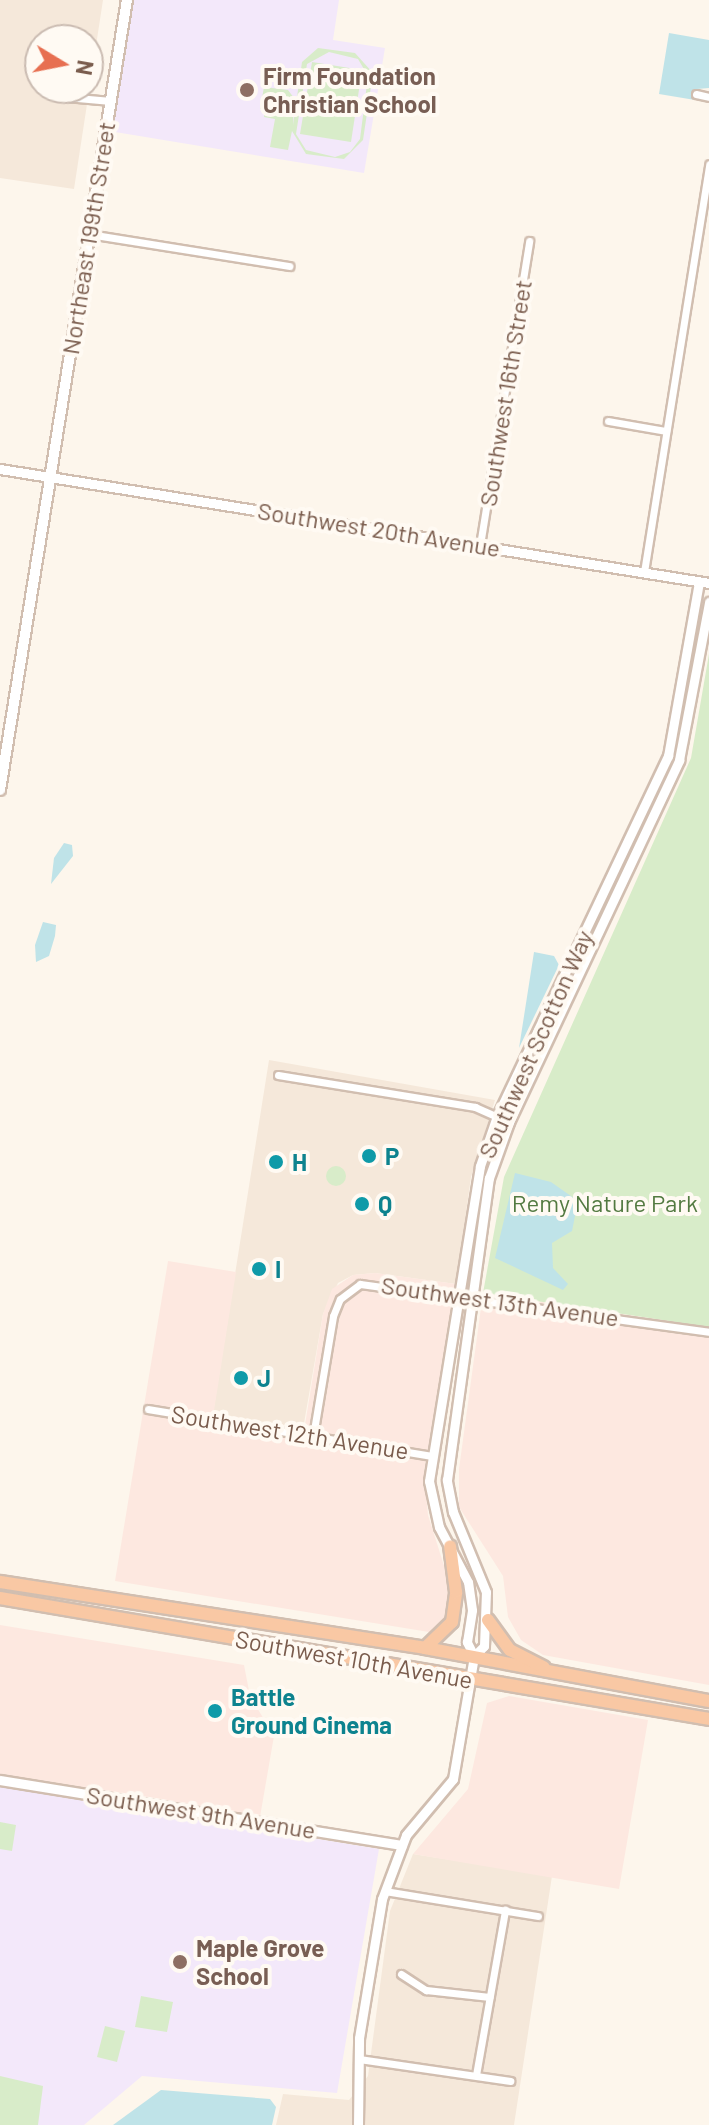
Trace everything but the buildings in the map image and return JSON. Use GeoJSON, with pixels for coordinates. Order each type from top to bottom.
{"type":"FeatureCollection","features":[{"type":"Feature","properties":{"kind":"highway"},"geometry":{"type":"LineString","coordinates":[[425,1648],[447,1631],[454,1616],[450,1546]]}},
{"type":"Feature","properties":{"kind":"highway","name":"Southwest 10th Avenue"},"geometry":{"type":"LineString","coordinates":[[0,1582],[474,1656],[709,1701]]}},
{"type":"Feature","properties":{"kind":"highway","name":"Southwest 10th Avenue"},"geometry":{"type":"LineString","coordinates":[[0,1598],[709,1719]]}},
{"type":"Feature","properties":{"kind":"highway"},"geometry":{"type":"LineString","coordinates":[[488,1620],[510,1650],[550,1671]]}},
{"type":"Feature","properties":{"kind":"main road","name":"Northeast 199th Street"},"geometry":{"type":"LineString","coordinates":[[0,790],[127,0]]}},
{"type":"Feature","properties":{"kind":"street"},"geometry":{"type":"LineString","coordinates":[[696,94],[709,97]]}},
{"type":"Feature","properties":{"kind":"street"},"geometry":{"type":"LineString","coordinates":[[104,100],[111,101]]}},
{"type":"Feature","properties":{"kind":"street"},"geometry":{"type":"LineString","coordinates":[[644,572],[709,164]]}},
{"type":"Feature","properties":{"kind":"street"},"geometry":{"type":"LineString","coordinates":[[89,234],[289,266]]}},
{"type":"Feature","properties":{"kind":"street","name":"Southwest 16th Street"},"geometry":{"type":"LineString","coordinates":[[480,545],[529,241]]}},
{"type":"Feature","properties":{"kind":"street"},"geometry":{"type":"LineString","coordinates":[[608,421],[666,431]]}},
{"type":"Feature","properties":{"kind":"street","name":"Southwest 20th Avenue"},"geometry":{"type":"LineString","coordinates":[[0,469],[704,582]]}},
{"type":"Feature","properties":{"kind":"street","name":"Southwest Scotton Way"},"geometry":{"type":"LineString","coordinates":[[358,2125],[359,2059],[385,1891],[402,1845],[453,1779],[474,1656],[467,1642],[472,1610],[468,1582],[431,1501],[433,1456],[480,1166],[497,1116],[671,746],[704,582]]}},
{"type":"Feature","properties":{"kind":"street","name":"Southwest Scotton Way"},"geometry":{"type":"LineString","coordinates":[[474,1656],[484,1646],[488,1620],[481,1571],[457,1523],[447,1487],[489,1178],[509,1122],[652,819],[685,740],[709,602]]}},
{"type":"Feature","properties":{"kind":"street"},"geometry":{"type":"LineString","coordinates":[[641,813],[652,819]]}},
{"type":"Feature","properties":{"kind":"street"},"geometry":{"type":"LineString","coordinates":[[278,1075],[475,1107],[509,1122]]}},
{"type":"Feature","properties":{"kind":"street","name":"Southwest 13th Avenue"},"geometry":{"type":"LineString","coordinates":[[313,1436],[333,1316],[340,1299],[370,1283],[709,1332]]}},
{"type":"Feature","properties":{"kind":"street","name":"Southwest 12th Avenue"},"geometry":{"type":"LineString","coordinates":[[148,1409],[433,1456]]}},
{"type":"Feature","properties":{"kind":"street","name":"Southwest 9th Avenue"},"geometry":{"type":"LineString","coordinates":[[0,1780],[402,1845]]}},
{"type":"Feature","properties":{"kind":"street"},"geometry":{"type":"LineString","coordinates":[[385,1891],[538,1916]]}},
{"type":"Feature","properties":{"kind":"street"},"geometry":{"type":"LineString","coordinates":[[476,2075],[505,1910]]}},
{"type":"Feature","properties":{"kind":"street"},"geometry":{"type":"LineString","coordinates":[[401,1974],[426,1990],[490,1997]]}},
{"type":"Feature","properties":{"kind":"street"},"geometry":{"type":"LineString","coordinates":[[359,2059],[510,2081]]}},
{"type":"Feature","properties":{"kind":"shaded area"},"geometry":{"type":"Polygon","coordinates":[[[0,0],[103,0],[99,24],[24,24],[24,104],[87,104],[74,189],[0,178],[0,0]]]}},
{"type":"Feature","properties":{"kind":"shaded area","name":"Firm Foundation Christian School"},"geometry":{"type":"Polygon","coordinates":[[[131,0],[339,0],[333,40],[385,48],[364,173],[109,131],[131,0]]]}},
{"type":"Feature","properties":{"kind":"shaded area"},"geometry":{"type":"Polygon","coordinates":[[[269,1060],[495,1100],[471,1177],[456,1284],[375,1273],[353,1275],[338,1283],[323,1314],[303,1429],[213,1413],[269,1060]]]}},
{"type":"Feature","properties":{"kind":"shaded area"},"geometry":{"type":"Polygon","coordinates":[[[168,1261],[236,1272],[212,1423],[303,1437],[323,1314],[332,1289],[353,1275],[375,1273],[456,1284],[424,1472],[428,1515],[451,1588],[449,1615],[442,1627],[429,1632],[115,1581],[168,1261]]]}},
{"type":"Feature","properties":{"kind":"shaded area"},"geometry":{"type":"Polygon","coordinates":[[[483,1293],[709,1327],[709,1685],[543,1655],[521,1640],[508,1617],[503,1576],[459,1507],[459,1469],[483,1293]]]}},
{"type":"Feature","properties":{"kind":"shaded area"},"geometry":{"type":"Polygon","coordinates":[[[0,1625],[244,1665],[250,1696],[274,1736],[260,1817],[0,1775],[0,1625]]]}},
{"type":"Feature","properties":{"kind":"shaded area"},"geometry":{"type":"Polygon","coordinates":[[[509,1696],[648,1720],[619,1889],[413,1854],[468,1789],[487,1703],[509,1696]]]}},
{"type":"Feature","properties":{"kind":"shaded area","name":"Maple Grove School"},"geometry":{"type":"Polygon","coordinates":[[[0,1787],[379,1849],[337,2093],[142,2076],[84,2125],[0,2125],[0,1787]]]}},
{"type":"Feature","properties":{"kind":"shaded area"},"geometry":{"type":"Polygon","coordinates":[[[413,1854],[552,1876],[514,2125],[276,2125],[283,2094],[349,2100],[368,2076],[390,1911],[413,1854]]]}},
{"type":"Feature","properties":{"kind":"green space"},"geometry":{"type":"Polygon","coordinates":[[[318,48],[355,53],[373,73],[363,140],[344,159],[306,154],[292,131],[288,150],[270,147],[275,119],[264,117],[265,110],[260,109],[264,87],[288,90],[294,98],[293,125],[302,62],[318,48]],[[329,52],[307,64],[296,134],[306,150],[335,157],[350,152],[360,139],[368,76],[358,59],[329,52]]]}},
{"type":"Feature","properties":{"kind":"green space"},"geometry":{"type":"Polygon","coordinates":[[[312,62],[362,70],[351,142],[300,134],[312,62]]]}},
{"type":"Feature","properties":{"kind":"green space","name":"Remy Nature Park"},"geometry":{"type":"Polygon","coordinates":[[[709,654],[709,1327],[483,1293],[504,1177],[691,758],[709,654]]]}},
{"type":"Feature","properties":{"kind":"green space"},"geometry":{"type":"Polygon","coordinates":[[[336,1166],[343,1169],[346,1176],[343,1183],[336,1186],[329,1183],[326,1176],[329,1169],[336,1166]]]}},
{"type":"Feature","properties":{"kind":"green space"},"geometry":{"type":"Polygon","coordinates":[[[0,1822],[16,1825],[12,1851],[0,1849],[0,1822]]]}},
{"type":"Feature","properties":{"kind":"green space"},"geometry":{"type":"Polygon","coordinates":[[[141,1996],[173,2002],[167,2032],[135,2027],[141,1996]]]}},
{"type":"Feature","properties":{"kind":"green space"},"geometry":{"type":"Polygon","coordinates":[[[105,2026],[125,2031],[117,2062],[97,2057],[105,2026]]]}},
{"type":"Feature","properties":{"kind":"green space"},"geometry":{"type":"Polygon","coordinates":[[[0,2076],[43,2086],[38,2125],[0,2125],[0,2076]]]}},
{"type":"Feature","properties":{"kind":"water"},"geometry":{"type":"Polygon","coordinates":[[[669,33],[709,40],[709,88],[697,89],[695,100],[659,94],[669,33]]]}},
{"type":"Feature","properties":{"kind":"water"},"geometry":{"type":"Polygon","coordinates":[[[64,843],[72,845],[73,856],[51,884],[54,858],[64,843]]]}},
{"type":"Feature","properties":{"kind":"water"},"geometry":{"type":"Polygon","coordinates":[[[43,922],[56,925],[55,936],[49,956],[36,962],[35,945],[43,922]]]}},
{"type":"Feature","properties":{"kind":"water"},"geometry":{"type":"Polygon","coordinates":[[[534,952],[554,956],[559,965],[519,1048],[534,952]]]}},
{"type":"Feature","properties":{"kind":"water"},"geometry":{"type":"Polygon","coordinates":[[[515,1173],[551,1182],[578,1201],[572,1231],[552,1243],[553,1268],[568,1284],[563,1290],[495,1258],[515,1173]]]}},
{"type":"Feature","properties":{"kind":"water"},"geometry":{"type":"Polygon","coordinates":[[[161,2090],[270,2099],[276,2107],[272,2125],[113,2125],[161,2090]]]}},
{"type":"Feature","properties":{"kind":"place","name":"Firm Foundation Christian School"},"geometry":{"type":"Point","coordinates":[247,90]}},
{"type":"Feature","properties":{"kind":"place","name":"P"},"geometry":{"type":"Point","coordinates":[369,1156]}},
{"type":"Feature","properties":{"kind":"place","name":"H"},"geometry":{"type":"Point","coordinates":[276,1162]}},
{"type":"Feature","properties":{"kind":"place","name":"Q"},"geometry":{"type":"Point","coordinates":[362,1204]}},
{"type":"Feature","properties":{"kind":"place","name":"I"},"geometry":{"type":"Point","coordinates":[259,1269]}},
{"type":"Feature","properties":{"kind":"place","name":"J"},"geometry":{"type":"Point","coordinates":[241,1378]}},
{"type":"Feature","properties":{"kind":"place","name":"Battle Ground Cinema"},"geometry":{"type":"Point","coordinates":[215,1711]}},
{"type":"Feature","properties":{"kind":"place","name":"Maple Grove School"},"geometry":{"type":"Point","coordinates":[180,1962]}}]}
